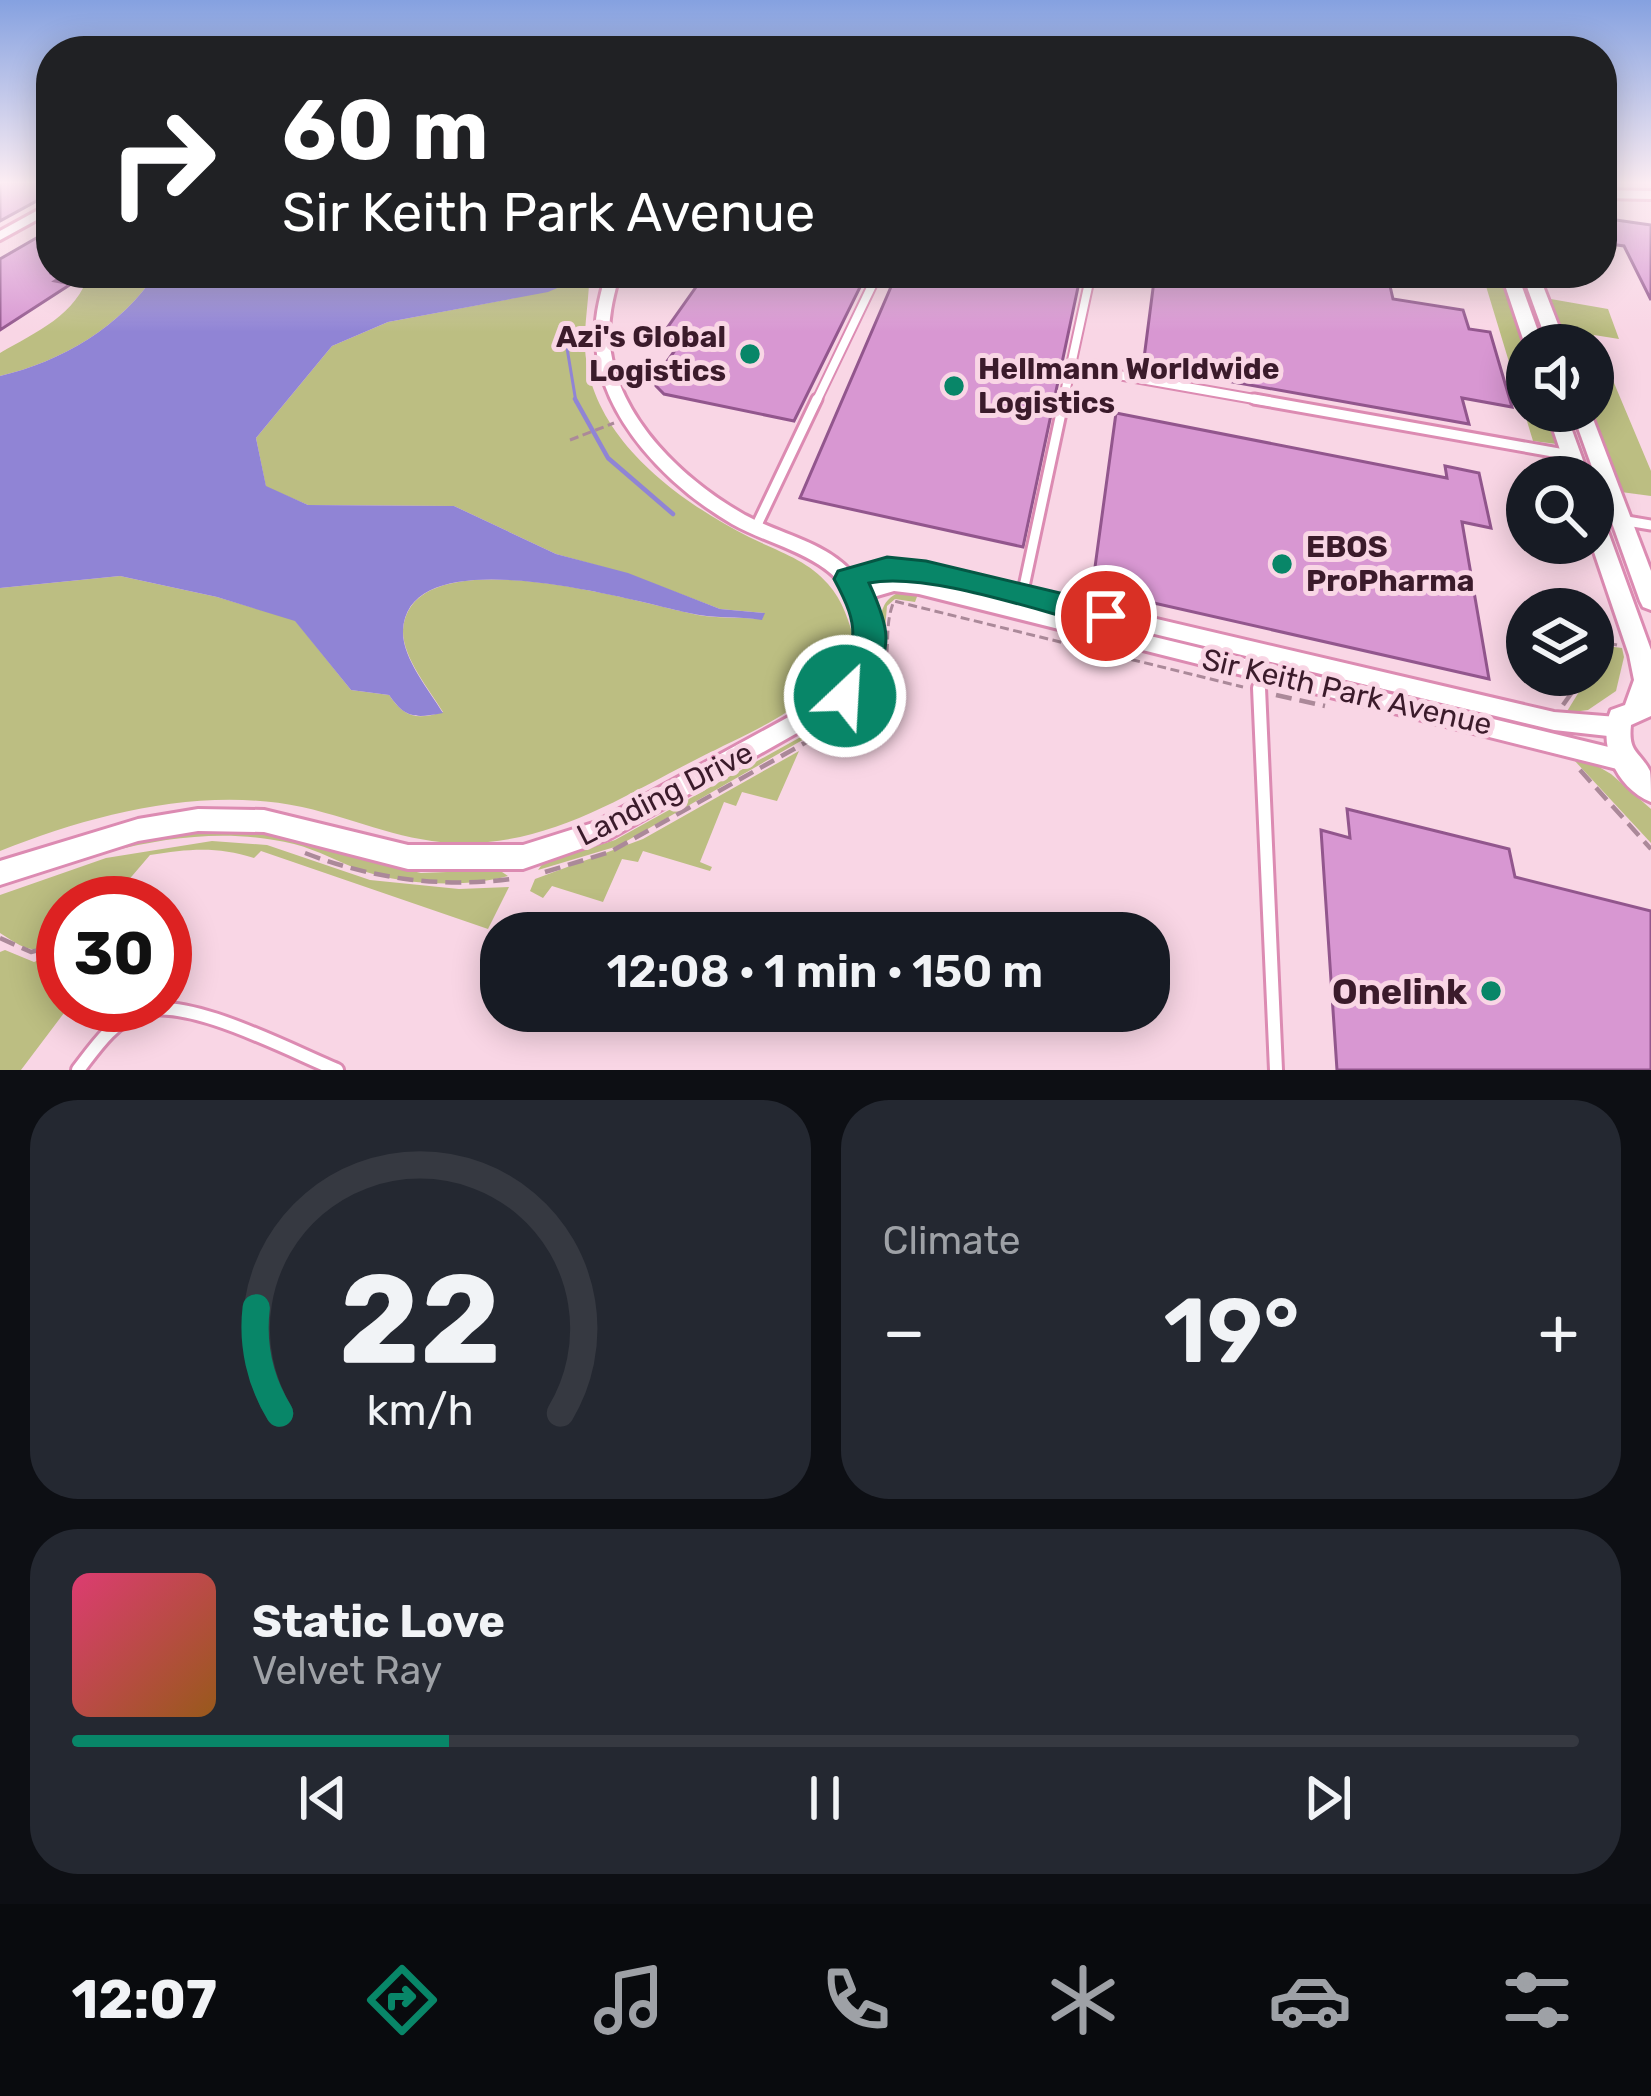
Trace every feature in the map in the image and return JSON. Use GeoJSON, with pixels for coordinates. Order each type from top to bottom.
{"type":"FeatureCollection","features":[{"type":"Feature","properties":{"kind":"street"},"geometry":{"type":"LineString","coordinates":[[610,288],[601,332],[606,373],[634,428],[668,466],[724,509],[824,559],[854,586]]}},
{"type":"Feature","properties":{"kind":"street"},"geometry":{"type":"LineString","coordinates":[[1514,288],[1527,324]]}},
{"type":"Feature","properties":{"kind":"street"},"geometry":{"type":"LineString","coordinates":[[1536,288],[1549,324]]}},
{"type":"Feature","properties":{"kind":"street"},"geometry":{"type":"LineString","coordinates":[[1563,432],[1571,455]]}},
{"type":"Feature","properties":{"kind":"street"},"geometry":{"type":"LineString","coordinates":[[1589,432],[1651,601]]}},
{"type":"Feature","properties":{"kind":"street"},"geometry":{"type":"LineString","coordinates":[[1609,564],[1646,680],[1643,707],[1620,718],[1617,727],[1625,761],[1651,790]]}},
{"type":"Feature","properties":{"kind":"street","name":"Sir Keith Park Avenue"},"geometry":{"type":"LineString","coordinates":[[854,586],[887,568],[905,570],[1554,722],[1617,727]]}},
{"type":"Feature","properties":{"kind":"street","name":"Sir Keith Park Avenue"},"geometry":{"type":"LineString","coordinates":[[854,586],[919,587],[1259,681],[1625,761]]}},
{"type":"Feature","properties":{"kind":"street","name":"Landing Drive"},"geometry":{"type":"LineString","coordinates":[[0,873],[138,830],[198,820],[264,821],[408,857],[523,857],[573,842],[845,696],[862,670],[871,638],[854,586]]}},
{"type":"Feature","properties":{"kind":"lane"},"geometry":{"type":"LineString","coordinates":[[756,527],[871,288]]}},
{"type":"Feature","properties":{"kind":"lane"},"geometry":{"type":"LineString","coordinates":[[1022,596],[1088,288]]}},
{"type":"Feature","properties":{"kind":"lane"},"geometry":{"type":"LineString","coordinates":[[1073,367],[1571,455]]}},
{"type":"Feature","properties":{"kind":"lane"},"geometry":{"type":"LineString","coordinates":[[1621,520],[1651,526]]}},
{"type":"Feature","properties":{"kind":"lane"},"geometry":{"type":"LineString","coordinates":[[1259,681],[1276,1070]]}},
{"type":"Feature","properties":{"kind":"lane"},"geometry":{"type":"LineString","coordinates":[[77,1070],[117,1025],[147,1009],[236,1030],[337,1070]]}},
{"type":"Feature","properties":{"kind":"path"},"geometry":{"type":"LineString","coordinates":[[570,440],[608,425]]}},
{"type":"Feature","properties":{"kind":"path"},"geometry":{"type":"LineString","coordinates":[[537,874],[610,852],[844,721],[866,704],[882,679],[891,655],[885,616],[894,601],[1259,681],[1330,708]]}},
{"type":"Feature","properties":{"kind":"path"},"geometry":{"type":"LineString","coordinates":[[1614,644],[1622,646]]}},
{"type":"Feature","properties":{"kind":"path"},"geometry":{"type":"LineString","coordinates":[[1561,712],[1570,696]]}},
{"type":"Feature","properties":{"kind":"path"},"geometry":{"type":"LineString","coordinates":[[1576,765],[1651,849]]}},
{"type":"Feature","properties":{"kind":"path"},"geometry":{"type":"LineString","coordinates":[[292,848],[366,875],[410,882],[482,884],[524,878]]}},
{"type":"Feature","properties":{"kind":"path"},"geometry":{"type":"LineString","coordinates":[[0,938],[23,954],[36,956]]}},
{"type":"Feature","properties":{"kind":"path"},"geometry":{"type":"LineString","coordinates":[[0,949],[11,944]]}},
{"type":"Feature","properties":{"kind":"green space"},"geometry":{"type":"Polygon","coordinates":[[[83,288],[145,288],[88,339],[45,361],[0,376],[0,353],[41,330],[83,288]]]}},
{"type":"Feature","properties":{"kind":"green space"},"geometry":{"type":"Polygon","coordinates":[[[497,288],[589,288],[585,349],[603,411],[642,463],[667,485],[722,522],[802,562],[828,584],[842,604],[855,643],[838,666],[804,700],[766,725],[596,811],[516,838],[437,842],[302,807],[226,800],[110,815],[0,851],[0,588],[120,576],[295,620],[351,690],[389,695],[406,713],[418,716],[443,712],[412,662],[403,630],[415,601],[443,585],[529,581],[698,615],[762,619],[764,613],[720,609],[628,574],[556,554],[454,506],[308,505],[266,487],[256,438],[332,346],[388,322],[515,298],[497,288]]]}},
{"type":"Feature","properties":{"kind":"green space"},"geometry":{"type":"Polygon","coordinates":[[[1487,288],[1506,288],[1518,324],[1506,324],[1506,352],[1487,288]]]}},
{"type":"Feature","properties":{"kind":"green space"},"geometry":{"type":"Polygon","coordinates":[[[1545,298],[1608,309],[1614,324],[1557,324],[1545,298]]]}},
{"type":"Feature","properties":{"kind":"green space"},"geometry":{"type":"Polygon","coordinates":[[[1614,383],[1651,471],[1651,496],[1621,492],[1614,456],[1607,456],[1597,432],[1614,432],[1614,383]]]}},
{"type":"Feature","properties":{"kind":"green space"},"geometry":{"type":"Polygon","coordinates":[[[1530,432],[1553,432],[1557,444],[1533,441],[1530,432]]]}},
{"type":"Feature","properties":{"kind":"green space"},"geometry":{"type":"Polygon","coordinates":[[[901,592],[918,594],[915,602],[895,599],[887,606],[882,665],[853,711],[618,846],[538,870],[543,863],[615,840],[833,719],[872,675],[879,656],[881,613],[891,597],[901,592]]]}},
{"type":"Feature","properties":{"kind":"green space"},"geometry":{"type":"Polygon","coordinates":[[[1614,647],[1622,648],[1624,657],[1616,691],[1614,647]]]}},
{"type":"Feature","properties":{"kind":"green space"},"geometry":{"type":"Polygon","coordinates":[[[1576,696],[1609,696],[1588,710],[1566,713],[1576,696]]]}},
{"type":"Feature","properties":{"kind":"green space"},"geometry":{"type":"Polygon","coordinates":[[[799,751],[777,801],[742,792],[736,806],[724,802],[700,862],[712,867],[710,871],[643,851],[638,862],[622,859],[603,902],[552,886],[543,898],[530,891],[535,879],[643,839],[799,751]]]}},
{"type":"Feature","properties":{"kind":"green space"},"geometry":{"type":"Polygon","coordinates":[[[1577,754],[1611,774],[1651,809],[1651,843],[1574,760],[1577,754]]]}},
{"type":"Feature","properties":{"kind":"green space"},"geometry":{"type":"Polygon","coordinates":[[[228,828],[289,835],[421,873],[499,870],[508,876],[454,883],[397,879],[294,844],[219,836],[108,852],[0,887],[0,880],[151,835],[228,828]]]}},
{"type":"Feature","properties":{"kind":"green space"},"geometry":{"type":"Polygon","coordinates":[[[212,841],[267,845],[370,880],[459,889],[509,887],[496,912],[480,912],[480,926],[261,851],[254,858],[215,850],[177,851],[150,855],[132,876],[54,876],[106,858],[212,841]]]}},
{"type":"Feature","properties":{"kind":"green space"},"geometry":{"type":"Polygon","coordinates":[[[36,882],[36,949],[0,933],[0,895],[36,882]]]}},
{"type":"Feature","properties":{"kind":"green space"},"geometry":{"type":"Polygon","coordinates":[[[0,952],[36,961],[36,1032],[50,1032],[21,1070],[0,1070],[0,952]]]}},
{"type":"Feature","properties":{"kind":"shaded area"},"geometry":{"type":"Polygon","coordinates":[[[145,288],[557,288],[388,322],[332,346],[256,438],[266,486],[308,505],[454,506],[556,554],[628,573],[720,609],[765,613],[762,620],[698,615],[528,582],[482,580],[442,586],[414,602],[403,631],[412,663],[443,713],[418,716],[406,713],[389,695],[351,690],[295,621],[217,597],[120,576],[0,588],[0,376],[45,361],[88,339],[145,288]]]}},
{"type":"Feature","properties":{"kind":"building"},"geometry":{"type":"Polygon","coordinates":[[[1617,232],[1651,232],[1651,300],[1624,246],[1617,245],[1617,232]]]}},
{"type":"Feature","properties":{"kind":"building"},"geometry":{"type":"Polygon","coordinates":[[[36,238],[36,288],[65,288],[0,330],[0,259],[36,238]]]}},
{"type":"Feature","properties":{"kind":"building","name":"Azi's Global Logistics"},"geometry":{"type":"Polygon","coordinates":[[[695,288],[860,288],[794,421],[664,394],[656,386],[657,366],[663,367],[681,342],[660,338],[695,288]]]}},
{"type":"Feature","properties":{"kind":"building","name":"Hellmann Worldwide Logistics"},"geometry":{"type":"Polygon","coordinates":[[[891,288],[1078,288],[1023,547],[800,498],[891,288]]]}},
{"type":"Feature","properties":{"kind":"building"},"geometry":{"type":"Polygon","coordinates":[[[1153,288],[1390,288],[1393,299],[1463,310],[1469,329],[1490,332],[1506,387],[1506,406],[1462,398],[1469,424],[1143,366],[1153,288]]]}},
{"type":"Feature","properties":{"kind":"building","name":"EBOS ProPharma"},"geometry":{"type":"Polygon","coordinates":[[[1116,413],[1447,478],[1445,466],[1479,473],[1491,528],[1462,522],[1489,679],[1092,589],[1116,413]]]}},
{"type":"Feature","properties":{"kind":"building","name":"Onelink"},"geometry":{"type":"Polygon","coordinates":[[[1347,809],[1509,849],[1515,877],[1651,911],[1651,1070],[1337,1070],[1321,830],[1350,838],[1347,809]]]}},
{"type":"Feature","properties":{"kind":"waterway"},"geometry":{"type":"LineString","coordinates":[[565,336],[576,400]]}},
{"type":"Feature","properties":{"kind":"waterway"},"geometry":{"type":"LineString","coordinates":[[576,400],[608,458],[673,514]]}},
{"type":"Feature","properties":{"kind":"place","name":"Azi's Global Logistics"},"geometry":{"type":"Point","coordinates":[750,354]}},
{"type":"Feature","properties":{"kind":"place","name":"Hellmann Worldwide Logistics"},"geometry":{"type":"Point","coordinates":[954,386]}},
{"type":"Feature","properties":{"kind":"place","name":"EBOS ProPharma"},"geometry":{"type":"Point","coordinates":[1282,564]}},
{"type":"Feature","properties":{"kind":"place","name":"Onelink"},"geometry":{"type":"Point","coordinates":[1491,991]}},
{"type":"Feature","properties":{"kind":"route"},"geometry":{"type":"LineString","coordinates":[[845,696],[862,670],[871,638],[859,593],[848,579],[867,572],[887,568],[926,572],[1106,616]]}}]}
